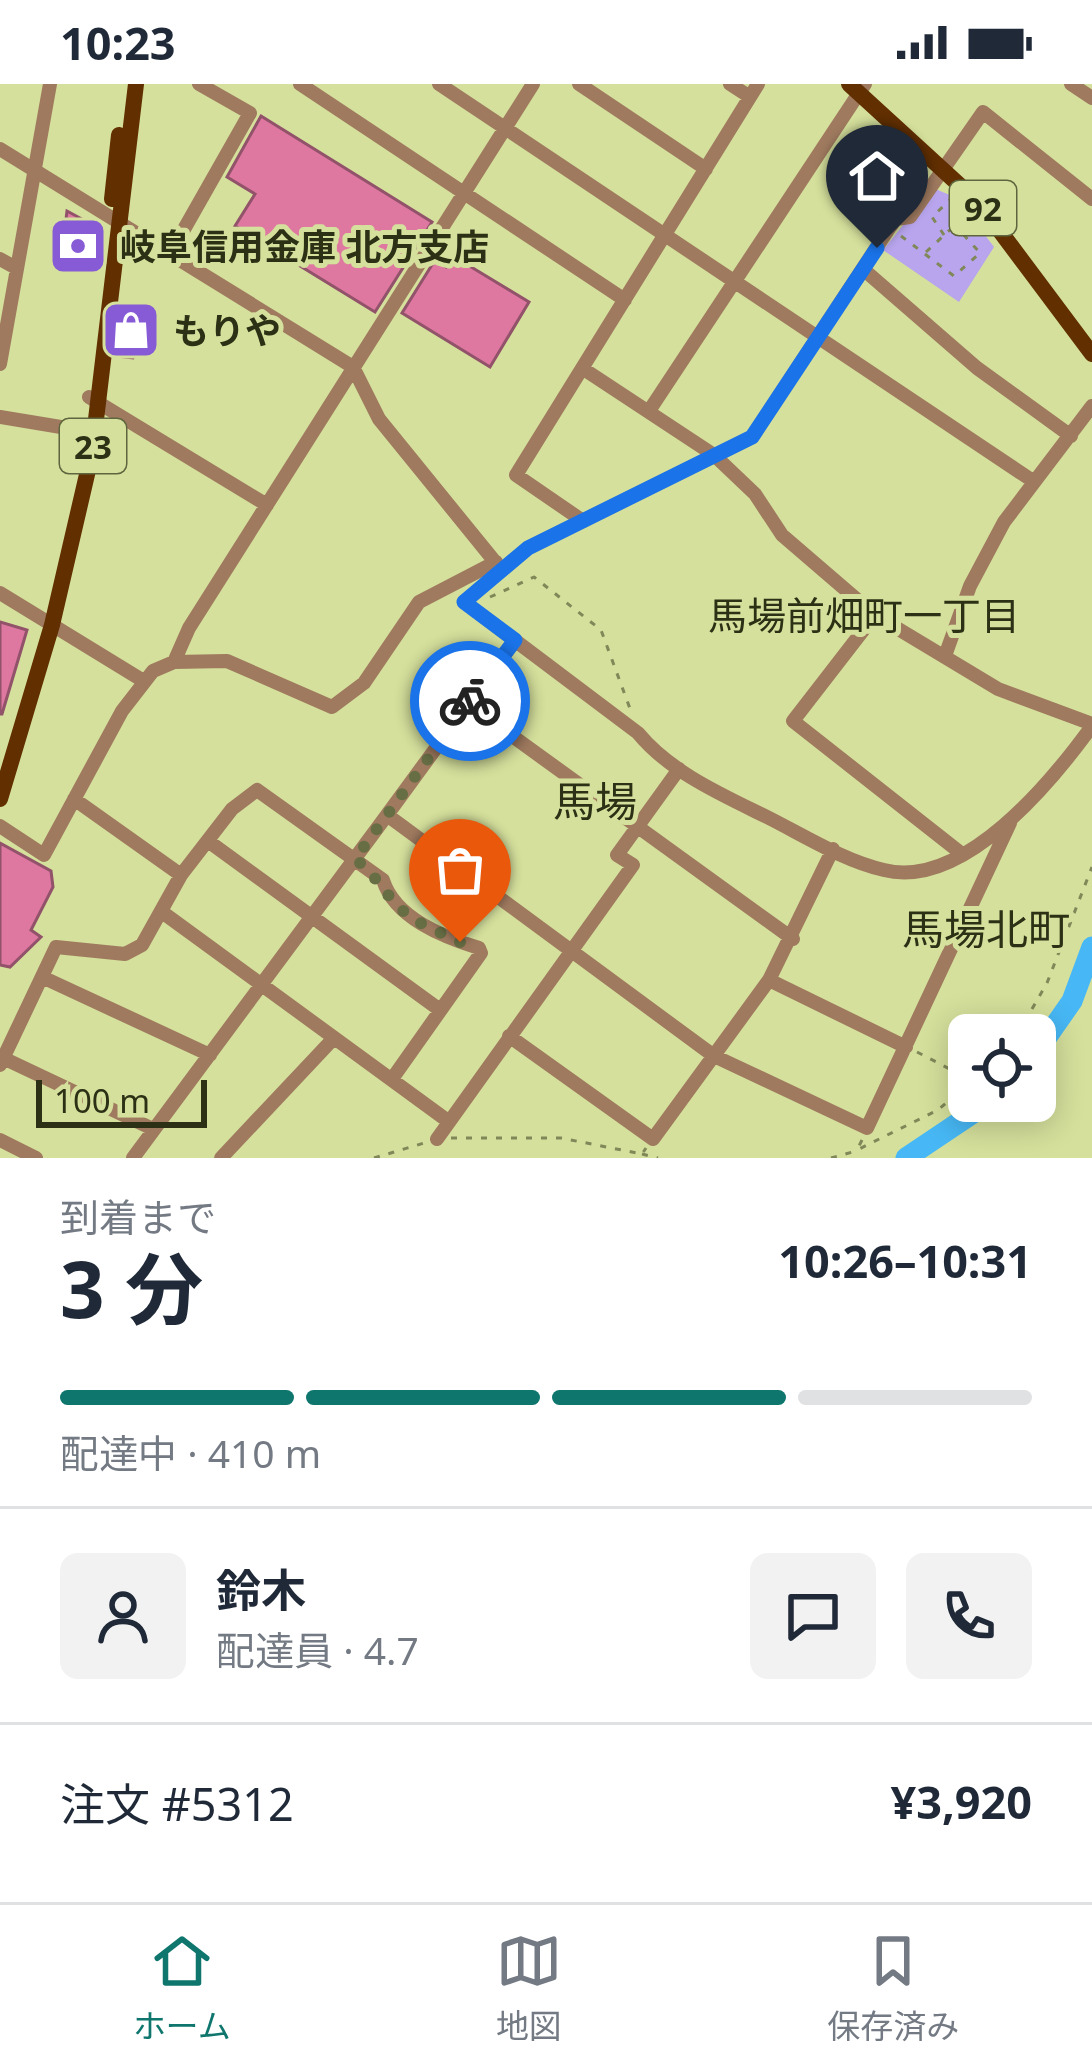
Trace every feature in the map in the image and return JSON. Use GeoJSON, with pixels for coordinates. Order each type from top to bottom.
{"type":"FeatureCollection","features":[{"type":"Feature","properties":{"kind":"main road","name":"23"},"geometry":{"type":"LineString","coordinates":[[116,221],[125,84]]}},
{"type":"Feature","properties":{"kind":"main road","name":"23"},"geometry":{"type":"LineString","coordinates":[[0,799],[48,622],[95,399],[136,84]]}},
{"type":"Feature","properties":{"kind":"main road","name":"92"},"geometry":{"type":"LineString","coordinates":[[858,87],[979,203],[1092,354]]}},
{"type":"Feature","properties":{"kind":"main road","name":"23"},"geometry":{"type":"LineString","coordinates":[[0,764],[48,622],[95,399]]}},
{"type":"Feature","properties":{"kind":"street"},"geometry":{"type":"LineString","coordinates":[[0,364],[50,84]]}},
{"type":"Feature","properties":{"kind":"street"},"geometry":{"type":"LineString","coordinates":[[170,254],[250,113],[199,84]]}},
{"type":"Feature","properties":{"kind":"street"},"geometry":{"type":"LineString","coordinates":[[300,84],[625,300]]}},
{"type":"Feature","properties":{"kind":"street"},"geometry":{"type":"LineString","coordinates":[[439,84],[1033,482]]}},
{"type":"Feature","properties":{"kind":"street"},"geometry":{"type":"LineString","coordinates":[[174,662],[189,628],[532,84]]}},
{"type":"Feature","properties":{"kind":"street"},"geometry":{"type":"LineString","coordinates":[[579,84],[706,170]]}},
{"type":"Feature","properties":{"kind":"street"},"geometry":{"type":"LineString","coordinates":[[583,520],[516,475],[754,91],[730,84]]}},
{"type":"Feature","properties":{"kind":"street"},"geometry":{"type":"LineString","coordinates":[[1072,84],[1092,98]]}},
{"type":"Feature","properties":{"kind":"street"},"geometry":{"type":"LineString","coordinates":[[649,411],[858,87]]}},
{"type":"Feature","properties":{"kind":"street"},"geometry":{"type":"LineString","coordinates":[[0,826],[44,855],[142,680],[174,662],[212,659],[239,664],[332,707],[364,683],[419,602],[752,437],[890,227],[896,219],[910,217],[983,112],[1092,199]]}},
{"type":"Feature","properties":{"kind":"street"},"geometry":{"type":"LineString","coordinates":[[0,149],[353,367],[379,419],[499,565]]}},
{"type":"Feature","properties":{"kind":"street"},"geometry":{"type":"LineString","coordinates":[[0,259],[16,268]]}},
{"type":"Feature","properties":{"kind":"street"},"geometry":{"type":"LineString","coordinates":[[863,268],[977,368],[1071,436]]}},
{"type":"Feature","properties":{"kind":"street"},"geometry":{"type":"LineString","coordinates":[[499,565],[464,602],[638,733],[655,754],[833,849],[900,872],[962,854],[1012,818],[1052,780],[1092,725],[998,689],[875,615],[782,535],[755,494],[714,455],[582,368]]}},
{"type":"Feature","properties":{"kind":"street"},"geometry":{"type":"LineString","coordinates":[[95,399],[267,505]]}},
{"type":"Feature","properties":{"kind":"street"},"geometry":{"type":"LineString","coordinates":[[945,656],[980,567],[1033,482],[1092,406]]}},
{"type":"Feature","properties":{"kind":"street"},"geometry":{"type":"LineString","coordinates":[[0,417],[85,431]]}},
{"type":"Feature","properties":{"kind":"street"},"geometry":{"type":"LineString","coordinates":[[0,592],[142,680]]}},
{"type":"Feature","properties":{"kind":"street"},"geometry":{"type":"LineString","coordinates":[[875,615],[793,721],[962,854]]}},
{"type":"Feature","properties":{"kind":"street"},"geometry":{"type":"LineString","coordinates":[[133,1158],[515,640]]}},
{"type":"Feature","properties":{"kind":"street"},"geometry":{"type":"LineString","coordinates":[[468,704],[793,939]]}},
{"type":"Feature","properties":{"kind":"street"},"geometry":{"type":"LineString","coordinates":[[437,1139],[633,866],[617,855],[679,769]]}},
{"type":"Feature","properties":{"kind":"street"},"geometry":{"type":"LineString","coordinates":[[152,1129],[2,1061],[56,947],[125,954],[142,945],[182,875],[232,808],[257,790],[382,880],[388,896],[410,916],[479,948],[481,953],[392,1079]]}},
{"type":"Feature","properties":{"kind":"street"},"geometry":{"type":"LineString","coordinates":[[74,799],[182,875]]}},
{"type":"Feature","properties":{"kind":"street"},"geometry":{"type":"LineString","coordinates":[[387,815],[714,1056],[867,1128],[1012,818]]}},
{"type":"Feature","properties":{"kind":"street"},"geometry":{"type":"LineString","coordinates":[[208,841],[440,1010]]}},
{"type":"Feature","properties":{"kind":"street"},"geometry":{"type":"LineString","coordinates":[[509,1036],[653,1138],[769,980],[833,849]]}},
{"type":"Feature","properties":{"kind":"street"},"geometry":{"type":"LineString","coordinates":[[162,912],[448,1121]]}},
{"type":"Feature","properties":{"kind":"street"},"geometry":{"type":"LineString","coordinates":[[42,977],[210,1055]]}},
{"type":"Feature","properties":{"kind":"street"},"geometry":{"type":"LineString","coordinates":[[769,980],[907,1046]]}},
{"type":"Feature","properties":{"kind":"street"},"geometry":{"type":"LineString","coordinates":[[221,1158],[334,1038]]}},
{"type":"Feature","properties":{"kind":"street"},"geometry":{"type":"LineString","coordinates":[[0,1140],[36,1158]]}},
{"type":"Feature","properties":{"kind":"path"},"geometry":{"type":"LineString","coordinates":[[944,235],[932,217],[964,186]]}},
{"type":"Feature","properties":{"kind":"path"},"geometry":{"type":"LineString","coordinates":[[925,254],[979,203]]}},
{"type":"Feature","properties":{"kind":"path"},"geometry":{"type":"LineString","coordinates":[[890,227],[954,276],[980,253],[956,225]]}},
{"type":"Feature","properties":{"kind":"path"},"geometry":{"type":"LineString","coordinates":[[472,608],[534,577],[610,644],[638,733]]}},
{"type":"Feature","properties":{"kind":"path"},"geometry":{"type":"LineString","coordinates":[[1029,1014],[1047,983],[1092,867]]}},
{"type":"Feature","properties":{"kind":"path"},"geometry":{"type":"LineString","coordinates":[[907,1046],[948,1069]]}},
{"type":"Feature","properties":{"kind":"path"},"geometry":{"type":"LineString","coordinates":[[831,1158],[922,1119],[948,1098]]}},
{"type":"Feature","properties":{"kind":"path"},"geometry":{"type":"LineString","coordinates":[[857,1150],[867,1128]]}},
{"type":"Feature","properties":{"kind":"path"},"geometry":{"type":"LineString","coordinates":[[374,1158],[437,1139],[496,1134],[561,1138],[658,1158]]}},
{"type":"Feature","properties":{"kind":"path"},"geometry":{"type":"LineString","coordinates":[[642,1154],[653,1138]]}},
{"type":"Feature","properties":{"kind":"shaded area"},"geometry":{"type":"Polygon","coordinates":[[[933,188],[957,198],[994,247],[959,302],[883,250],[933,188]]]}},
{"type":"Feature","properties":{"kind":"building"},"geometry":{"type":"Polygon","coordinates":[[[261,116],[432,222],[375,312],[235,226],[255,194],[227,177],[261,116]]]}},
{"type":"Feature","properties":{"kind":"building","name":"岐阜信用金庫 北方支店"},"geometry":{"type":"Polygon","coordinates":[[[67,211],[91,224],[95,234],[91,260],[61,258],[67,211]]]}},
{"type":"Feature","properties":{"kind":"building"},"geometry":{"type":"Polygon","coordinates":[[[453,256],[529,302],[490,367],[402,313],[435,260],[446,267],[453,256]]]}},
{"type":"Feature","properties":{"kind":"building","name":"もりや"},"geometry":{"type":"Polygon","coordinates":[[[121,317],[148,321],[145,339],[133,358],[116,356],[121,317]]]}},
{"type":"Feature","properties":{"kind":"building"},"geometry":{"type":"Polygon","coordinates":[[[0,622],[27,630],[2,714],[0,714],[0,622]]]}},
{"type":"Feature","properties":{"kind":"building"},"geometry":{"type":"Polygon","coordinates":[[[0,843],[51,871],[53,887],[31,930],[41,937],[10,967],[0,965],[0,843]]]}},
{"type":"Feature","properties":{"kind":"waterway"},"geometry":{"type":"LineString","coordinates":[[1056,1024],[1072,1001],[1092,947]]}},
{"type":"Feature","properties":{"kind":"waterway"},"geometry":{"type":"LineString","coordinates":[[906,1158],[960,1122]]}},
{"type":"Feature","properties":{"kind":"way so far"},"geometry":{"type":"LineString","coordinates":[[460,942],[410,916],[388,896],[382,880],[355,859],[470,701]]}},
{"type":"Feature","properties":{"kind":"place","name":"岐阜信用金庫 北方支店"},"geometry":{"type":"Point","coordinates":[78,246]}},
{"type":"Feature","properties":{"kind":"place","name":"もりや"},"geometry":{"type":"Point","coordinates":[131,330]}},
{"type":"Feature","properties":{"kind":"district","name":"馬場前畑町一丁目"},"geometry":{"type":"Point","coordinates":[864,614]}},
{"type":"Feature","properties":{"kind":"district","name":"馬場"},"geometry":{"type":"Point","coordinates":[595,800]}},
{"type":"Feature","properties":{"kind":"district","name":"馬場北町"},"geometry":{"type":"Point","coordinates":[986,928]}},
{"type":"Feature","properties":{"kind":"route"},"geometry":{"type":"LineString","coordinates":[[470,701],[515,640],[464,602],[528,548],[752,437],[877,248]]}}]}
